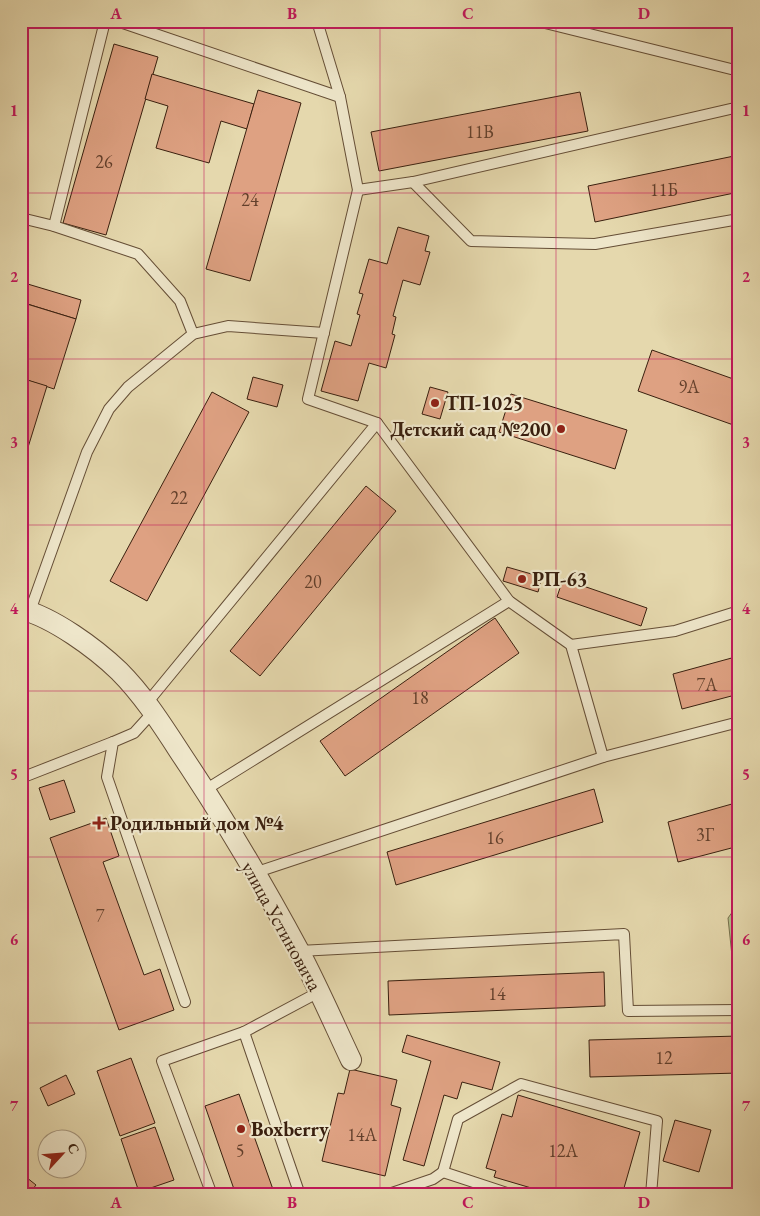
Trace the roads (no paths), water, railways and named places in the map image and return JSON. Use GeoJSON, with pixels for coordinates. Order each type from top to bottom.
{"type":"FeatureCollection","features":[{"type":"Feature","properties":{"kind":"street","name":"улица Устиновича"},"geometry":{"type":"LineString","coordinates":[[26,610],[91,646],[120,672],[150,708],[205,790],[299,951],[351,1060]]}},
{"type":"Feature","properties":{"kind":"lane"},"geometry":{"type":"LineString","coordinates":[[54,226],[104,21]]}},
{"type":"Feature","properties":{"kind":"lane"},"geometry":{"type":"LineString","coordinates":[[117,21],[340,97]]}},
{"type":"Feature","properties":{"kind":"lane"},"geometry":{"type":"LineString","coordinates":[[317,21],[340,97],[358,190],[308,399],[377,423],[508,601],[571,645],[604,757]]}},
{"type":"Feature","properties":{"kind":"lane"},"geometry":{"type":"LineString","coordinates":[[537,21],[739,71]]}},
{"type":"Feature","properties":{"kind":"lane"},"geometry":{"type":"LineString","coordinates":[[358,190],[413,182],[739,107]]}},
{"type":"Feature","properties":{"kind":"lane"},"geometry":{"type":"LineString","coordinates":[[413,182],[471,241],[595,244],[739,219]]}},
{"type":"Feature","properties":{"kind":"lane"},"geometry":{"type":"LineString","coordinates":[[21,218],[54,226],[138,254],[180,301],[193,334]]}},
{"type":"Feature","properties":{"kind":"lane"},"geometry":{"type":"LineString","coordinates":[[26,610],[87,452],[109,409],[128,387],[193,334],[228,326],[324,333]]}},
{"type":"Feature","properties":{"kind":"lane"},"geometry":{"type":"LineString","coordinates":[[21,778],[134,733],[150,708],[377,423]]}},
{"type":"Feature","properties":{"kind":"lane"},"geometry":{"type":"LineString","coordinates":[[205,790],[508,601]]}},
{"type":"Feature","properties":{"kind":"lane"},"geometry":{"type":"LineString","coordinates":[[571,645],[675,631],[739,611]]}},
{"type":"Feature","properties":{"kind":"lane"},"geometry":{"type":"LineString","coordinates":[[254,873],[604,757],[739,722]]}},
{"type":"Feature","properties":{"kind":"lane"},"geometry":{"type":"LineString","coordinates":[[113,742],[107,777],[185,1002]]}},
{"type":"Feature","properties":{"kind":"lane"},"geometry":{"type":"LineString","coordinates":[[299,951],[624,934],[628,1011],[739,1010]]}},
{"type":"Feature","properties":{"kind":"lane"},"geometry":{"type":"LineString","coordinates":[[212,1195],[162,1062],[244,1032],[319,992]]}},
{"type":"Feature","properties":{"kind":"lane"},"geometry":{"type":"LineString","coordinates":[[244,1032],[300,1195]]}},
{"type":"Feature","properties":{"kind":"lane"},"geometry":{"type":"LineString","coordinates":[[386,1195],[433,1179],[443,1172],[458,1119],[521,1084],[657,1121],[651,1195]]}},
{"type":"Feature","properties":{"kind":"lane"},"geometry":{"type":"LineString","coordinates":[[443,1172],[513,1195]]}},
{"type":"Feature","properties":{"kind":"place","name":"ТП-1025"},"geometry":{"type":"Point","coordinates":[435,403]}},
{"type":"Feature","properties":{"kind":"place","name":"Детский сад №200"},"geometry":{"type":"Point","coordinates":[561,429]}},
{"type":"Feature","properties":{"kind":"place","name":"РП-63"},"geometry":{"type":"Point","coordinates":[522,579]}},
{"type":"Feature","properties":{"kind":"place","name":"Родильный дом №4"},"geometry":{"type":"Point","coordinates":[99,823]}},
{"type":"Feature","properties":{"kind":"place","name":"Boxberry"},"geometry":{"type":"Point","coordinates":[241,1129]}}]}
